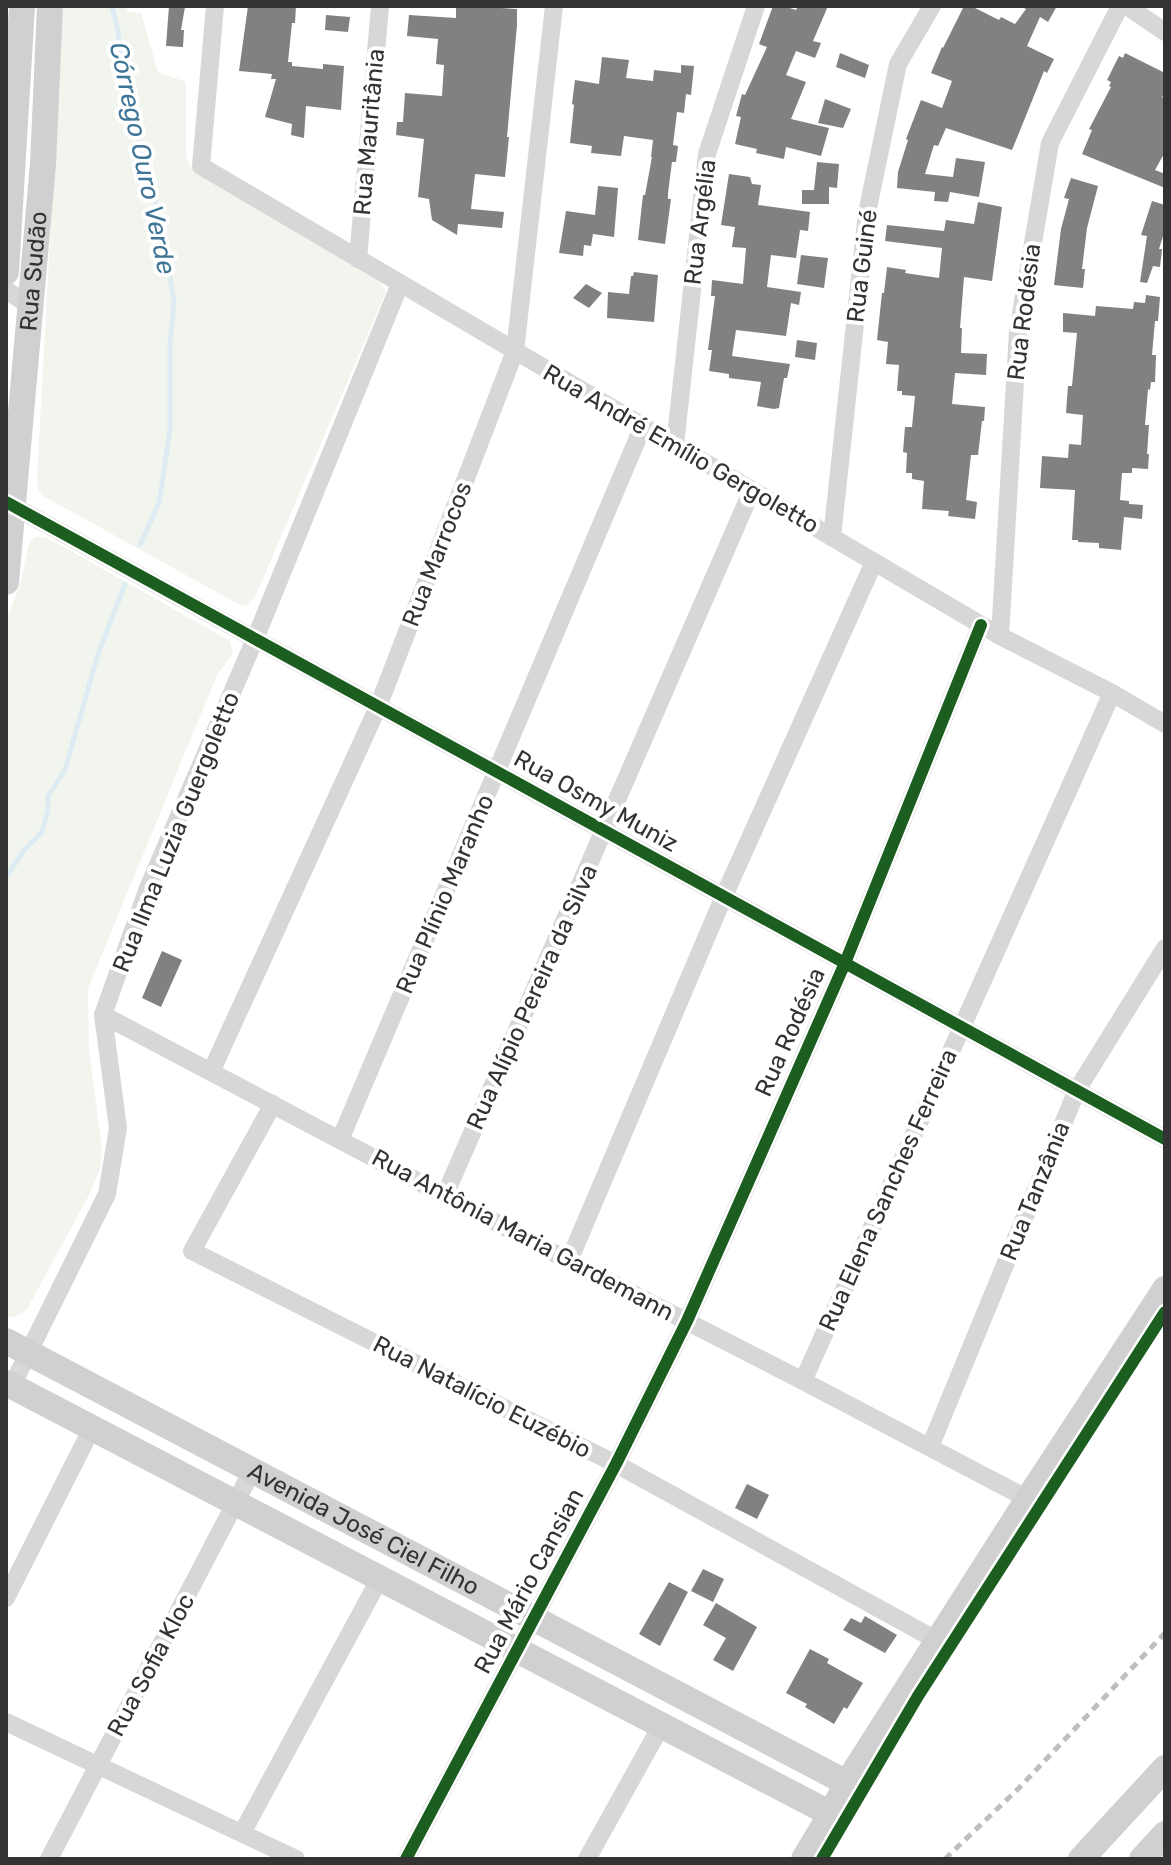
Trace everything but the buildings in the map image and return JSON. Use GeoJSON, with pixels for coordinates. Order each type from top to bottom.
{"type":"FeatureCollection","features":[{"type":"Feature","properties":{"kind":"street","name":"Rua Sudão"},"geometry":{"type":"LineString","coordinates":[[6,272],[10,144],[22,6]]}},
{"type":"Feature","properties":{"kind":"street","name":"Rua Sudão"},"geometry":{"type":"LineString","coordinates":[[6,582],[10,504],[43,164],[50,6]]}},
{"type":"Feature","properties":{"kind":"street","name":"Rua André Emílio Gergoletto"},"geometry":{"type":"LineString","coordinates":[[215,6],[201,166],[1000,636],[1112,693],[1165,724]]}},
{"type":"Feature","properties":{"kind":"street","name":"Rua Mauritânia"},"geometry":{"type":"LineString","coordinates":[[358,259],[380,6]]}},
{"type":"Feature","properties":{"kind":"street","name":"Rua Marrocos"},"geometry":{"type":"LineString","coordinates":[[211,1072],[378,707],[515,351],[554,6]]}},
{"type":"Feature","properties":{"kind":"street","name":"Rua Argélia"},"geometry":{"type":"LineString","coordinates":[[675,445],[707,154],[756,6]]}},
{"type":"Feature","properties":{"kind":"street","name":"Rua Guiné"},"geometry":{"type":"LineString","coordinates":[[832,537],[867,213],[898,64],[932,6]]}},
{"type":"Feature","properties":{"kind":"street","name":"Rua Rodésia"},"geometry":{"type":"LineString","coordinates":[[1000,636],[1018,331],[1050,143],[1120,6]]}},
{"type":"Feature","properties":{"kind":"street"},"geometry":{"type":"LineString","coordinates":[[1127,6],[1165,32]]}},
{"type":"Feature","properties":{"kind":"street"},"geometry":{"type":"LineString","coordinates":[[10,144],[43,164]]}},
{"type":"Feature","properties":{"kind":"street","name":"Rua Ilma Luzia Guergoletto"},"geometry":{"type":"LineString","coordinates":[[9,1384],[18,1348],[107,1194],[118,1128],[103,1015],[148,888],[255,639],[400,284]]}},
{"type":"Feature","properties":{"kind":"street"},"geometry":{"type":"LineString","coordinates":[[6,290],[30,306]]}},
{"type":"Feature","properties":{"kind":"street","name":"Rua Plínio Maranho"},"geometry":{"type":"LineString","coordinates":[[340,1140],[643,426]]}},
{"type":"Feature","properties":{"kind":"street","name":"Rua Alípio Pereira da Silva"},"geometry":{"type":"LineString","coordinates":[[445,1195],[752,490]]}},
{"type":"Feature","properties":{"kind":"street","name":"Rua Osmy Muniz"},"geometry":{"type":"LineString","coordinates":[[10,504],[1165,1139]]}},
{"type":"Feature","properties":{"kind":"street"},"geometry":{"type":"LineString","coordinates":[[569,1261],[724,896],[874,562]]}},
{"type":"Feature","properties":{"kind":"street","name":"Rua Rodésia"},"geometry":{"type":"LineString","coordinates":[[687,1321],[845,963],[981,625]]}},
{"type":"Feature","properties":{"kind":"street","name":"Rua Elena Sanches Ferreira"},"geometry":{"type":"LineString","coordinates":[[803,1381],[1112,693]]}},
{"type":"Feature","properties":{"kind":"street","name":"Rua Tanzânia"},"geometry":{"type":"LineString","coordinates":[[930,1447],[1077,1090],[1165,948]]}},
{"type":"Feature","properties":{"kind":"street","name":"Rua Antônia Maria Gardemann"},"geometry":{"type":"LineString","coordinates":[[103,1015],[1028,1499]]}},
{"type":"Feature","properties":{"kind":"street","name":"Rua Natalício Euzébio"},"geometry":{"type":"LineString","coordinates":[[273,1104],[192,1251],[616,1464],[938,1641]]}},
{"type":"Feature","properties":{"kind":"street"},"geometry":{"type":"LineString","coordinates":[[804,1859],[847,1783],[1165,1289]]}},
{"type":"Feature","properties":{"kind":"street","name":"Rua Mário Cansian"},"geometry":{"type":"LineString","coordinates":[[406,1859],[616,1464],[687,1321]]}},
{"type":"Feature","properties":{"kind":"street","name":"Avenida José Ciel Filho"},"geometry":{"type":"LineString","coordinates":[[18,1348],[847,1783]]}},
{"type":"Feature","properties":{"kind":"street","name":"Avenida José Ciel Filho"},"geometry":{"type":"LineString","coordinates":[[9,1384],[831,1814]]}},
{"type":"Feature","properties":{"kind":"street"},"geometry":{"type":"LineString","coordinates":[[6,1598],[92,1428]]}},
{"type":"Feature","properties":{"kind":"street","name":"Rua Sofia Kloc"},"geometry":{"type":"LineString","coordinates":[[49,1859],[252,1471]]}},
{"type":"Feature","properties":{"kind":"street"},"geometry":{"type":"LineString","coordinates":[[242,1833],[380,1578]]}},
{"type":"Feature","properties":{"kind":"street"},"geometry":{"type":"LineString","coordinates":[[6,1722],[296,1859]]}},
{"type":"Feature","properties":{"kind":"street"},"geometry":{"type":"LineString","coordinates":[[587,1859],[661,1726]]}},
{"type":"Feature","properties":{"kind":"street"},"geometry":{"type":"LineString","coordinates":[[1091,1856],[1165,1768]]}},
{"type":"Feature","properties":{"kind":"street"},"geometry":{"type":"LineString","coordinates":[[1142,1859],[1165,1834]]}},
{"type":"Feature","properties":{"kind":"shaded area"},"geometry":{"type":"Polygon","coordinates":[[[63,6],[127,6],[127,12],[141,13],[158,72],[186,82],[186,151],[192,168],[377,280],[386,292],[255,597],[246,606],[45,497],[38,489],[63,6]]]}},
{"type":"Feature","properties":{"kind":"shaded area"},"geometry":{"type":"Polygon","coordinates":[[[35,537],[48,538],[230,641],[233,653],[217,675],[88,988],[89,1051],[102,1148],[100,1169],[27,1309],[12,1317],[6,1315],[6,621],[20,585],[29,544],[35,537]]]}},
{"type":"Feature","properties":{"kind":"waterway","name":"Córrego Ouro Verde"},"geometry":{"type":"LineString","coordinates":[[112,6],[118,31],[125,97],[161,222],[174,302],[170,345],[170,430],[159,503],[140,545]]}},
{"type":"Feature","properties":{"kind":"waterway","name":"Córrego Ouro Verde"},"geometry":{"type":"LineString","coordinates":[[6,877],[25,849],[42,832],[48,796],[65,770],[97,657],[125,584]]}},
{"type":"Feature","properties":{"kind":"railway"},"geometry":{"type":"LineString","coordinates":[[945,1859],[1019,1788],[1165,1633]]}},
{"type":"Feature","properties":{"kind":"cycle path"},"geometry":{"type":"LineString","coordinates":[[6,502],[1165,1139]]}},
{"type":"Feature","properties":{"kind":"cycle path"},"geometry":{"type":"LineString","coordinates":[[406,1859],[616,1464],[687,1321],[845,963],[981,625]]}},
{"type":"Feature","properties":{"kind":"cycle path"},"geometry":{"type":"LineString","coordinates":[[822,1859],[918,1696],[1165,1312]]}}]}
